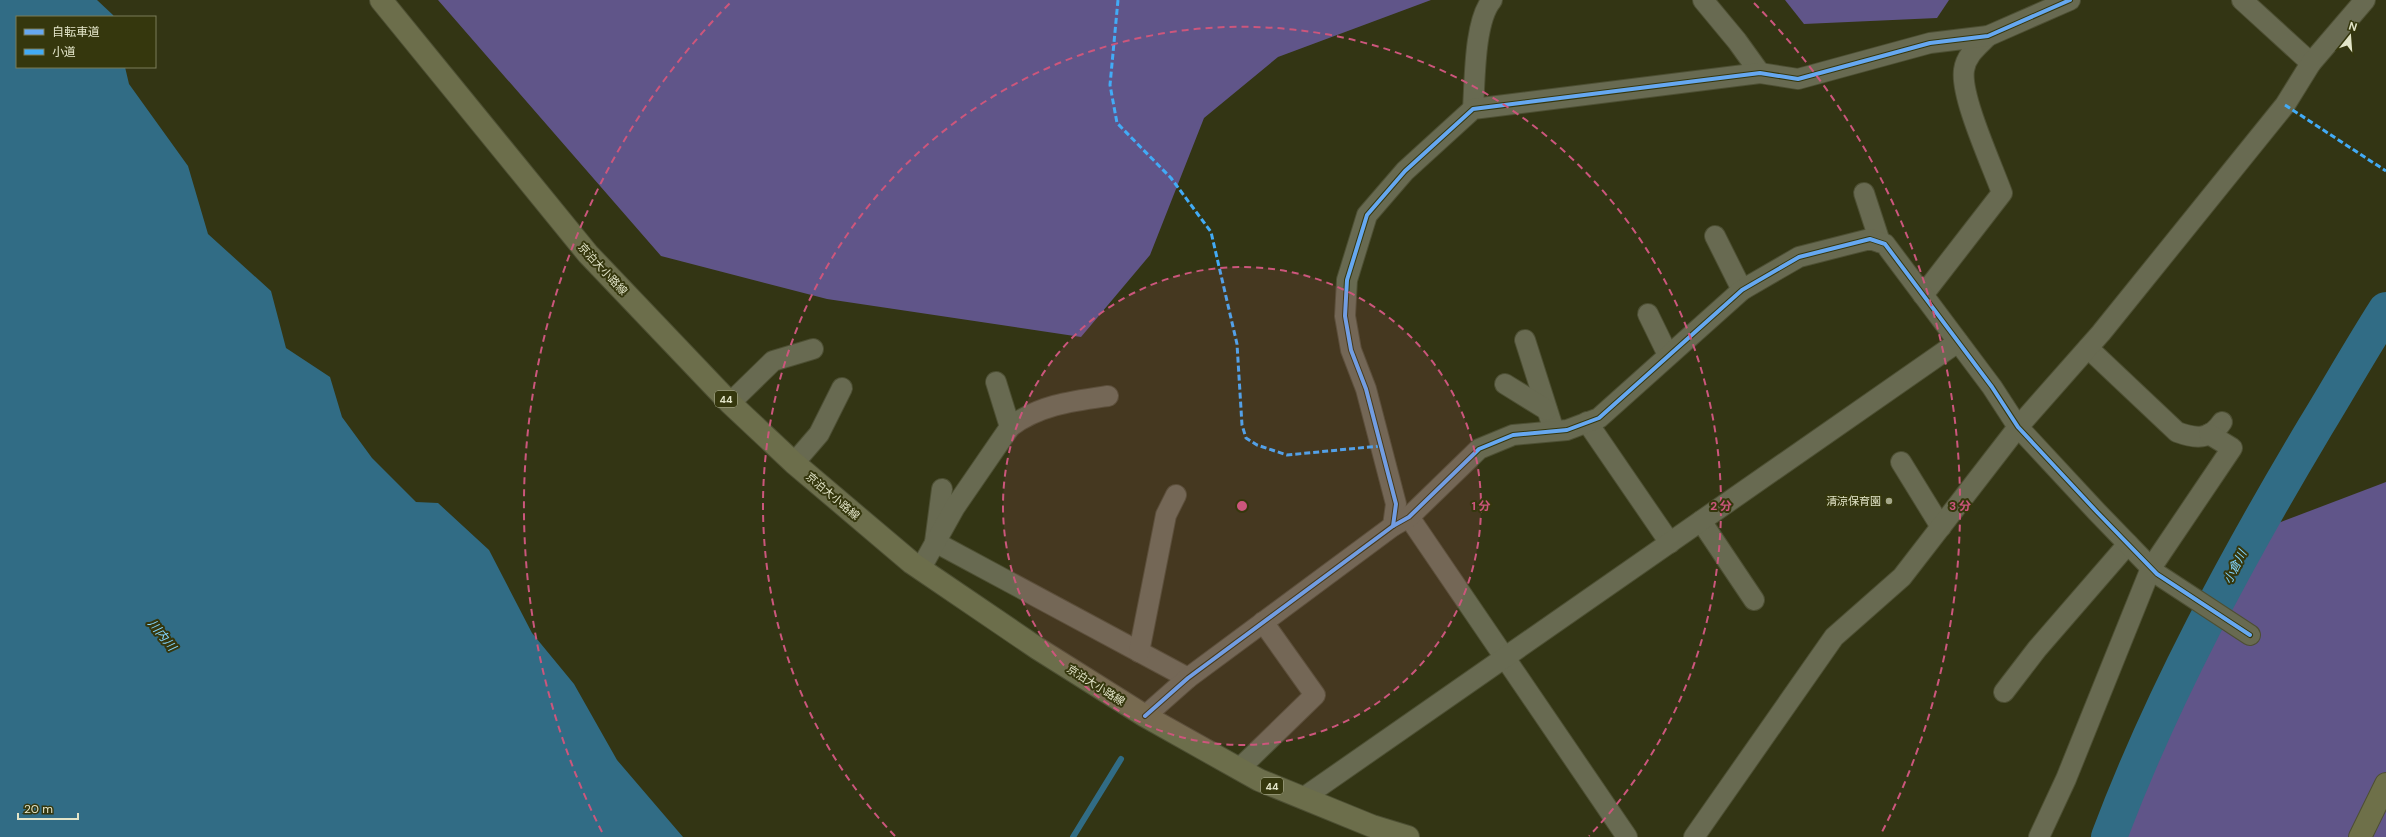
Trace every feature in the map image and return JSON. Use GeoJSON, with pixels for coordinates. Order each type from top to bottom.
{"type":"FeatureCollection","features":[{"type":"Feature","properties":{"kind":"highway"},"geometry":{"type":"LineString","coordinates":[[2360,837],[2386,784]]}},
{"type":"Feature","properties":{"kind":"main road","name":"京泊大小路線"},"geometry":{"type":"LineString","coordinates":[[381,0],[588,254],[730,403],[794,463],[921,568],[1037,648],[1145,716],[1258,780],[1372,826],[1408,837]]}},
{"type":"Feature","properties":{"kind":"street"},"geometry":{"type":"LineString","coordinates":[[1473,109],[1477,45],[1486,7],[1492,0]]}},
{"type":"Feature","properties":{"kind":"street"},"geometry":{"type":"LineString","coordinates":[[1703,0],[1737,41],[1760,73]]}},
{"type":"Feature","properties":{"kind":"street"},"geometry":{"type":"LineString","coordinates":[[1627,837],[1505,658],[1401,522],[1366,389],[1351,350],[1345,316],[1347,280],[1367,215],[1405,171],[1473,109],[1760,73],[1798,79],[1930,43],[1988,36],[2070,0]]}},
{"type":"Feature","properties":{"kind":"street"},"geometry":{"type":"LineString","coordinates":[[2242,0],[2311,63]]}},
{"type":"Feature","properties":{"kind":"street"},"geometry":{"type":"LineString","coordinates":[[1694,837],[1834,637],[1902,577],[2018,427],[2088,348],[2147,276],[2285,105],[2311,63],[2365,0]]}},
{"type":"Feature","properties":{"kind":"street"},"geometry":{"type":"LineString","coordinates":[[1923,295],[2002,193],[1964,90],[1964,70],[1969,56],[1988,36]]}},
{"type":"Feature","properties":{"kind":"street"},"geometry":{"type":"LineString","coordinates":[[1864,193],[1880,242]]}},
{"type":"Feature","properties":{"kind":"street"},"geometry":{"type":"LineString","coordinates":[[1715,236],[1742,290]]}},
{"type":"Feature","properties":{"kind":"street"},"geometry":{"type":"LineString","coordinates":[[1145,716],[1188,678],[1401,522],[1479,449],[1513,435],[1566,430],[1599,418],[1742,290],[1799,257],[1870,239],[1885,244],[1992,386],[2018,427],[2128,544],[2154,571],[2250,635]]}},
{"type":"Feature","properties":{"kind":"street"},"geometry":{"type":"LineString","coordinates":[[1648,314],[1668,355]]}},
{"type":"Feature","properties":{"kind":"street"},"geometry":{"type":"LineString","coordinates":[[1524,340],[1554,431]]}},
{"type":"Feature","properties":{"kind":"street"},"geometry":{"type":"LineString","coordinates":[[1303,798],[1958,342]]}},
{"type":"Feature","properties":{"kind":"street"},"geometry":{"type":"LineString","coordinates":[[2039,837],[2066,779],[2154,571],[2232,448],[2215,428],[2191,437],[2177,432],[2088,348]]}},
{"type":"Feature","properties":{"kind":"street"},"geometry":{"type":"LineString","coordinates":[[730,403],[773,361],[813,349]]}},
{"type":"Feature","properties":{"kind":"street"},"geometry":{"type":"LineString","coordinates":[[996,382],[1010,427]]}},
{"type":"Feature","properties":{"kind":"street"},"geometry":{"type":"LineString","coordinates":[[1506,384],[1547,410]]}},
{"type":"Feature","properties":{"kind":"street"},"geometry":{"type":"LineString","coordinates":[[794,463],[819,434],[842,388]]}},
{"type":"Feature","properties":{"kind":"street"},"geometry":{"type":"LineString","coordinates":[[921,568],[955,507],[1010,427],[1023,417],[1056,404],[1108,396]]}},
{"type":"Feature","properties":{"kind":"street"},"geometry":{"type":"LineString","coordinates":[[1587,422],[1670,543]]}},
{"type":"Feature","properties":{"kind":"street"},"geometry":{"type":"LineString","coordinates":[[1901,462],[1941,527]]}},
{"type":"Feature","properties":{"kind":"street"},"geometry":{"type":"LineString","coordinates":[[935,542],[942,488]]}},
{"type":"Feature","properties":{"kind":"street"},"geometry":{"type":"LineString","coordinates":[[1140,652],[1166,515],[1176,495]]}},
{"type":"Feature","properties":{"kind":"street"},"geometry":{"type":"LineString","coordinates":[[1701,521],[1754,600]]}},
{"type":"Feature","properties":{"kind":"street"},"geometry":{"type":"LineString","coordinates":[[935,542],[1188,678]]}},
{"type":"Feature","properties":{"kind":"street"},"geometry":{"type":"LineString","coordinates":[[2004,692],[2037,649],[2128,544]]}},
{"type":"Feature","properties":{"kind":"street"},"geometry":{"type":"LineString","coordinates":[[1239,769],[1315,695],[1263,622]]}},
{"type":"Feature","properties":{"kind":"shaded area"},"geometry":{"type":"Polygon","coordinates":[[[438,0],[1431,0],[1278,57],[1204,118],[1150,255],[1081,337],[827,299],[661,256],[438,0]]]}},
{"type":"Feature","properties":{"kind":"shaded area"},"geometry":{"type":"Polygon","coordinates":[[[1785,0],[1949,0],[1937,18],[1804,24],[1785,0]]]}},
{"type":"Feature","properties":{"kind":"shaded area"},"geometry":{"type":"Polygon","coordinates":[[[2386,482],[2386,837],[2120,837],[2244,536],[2386,482]]]}},
{"type":"Feature","properties":{"kind":"water","name":"川内川"},"geometry":{"type":"Polygon","coordinates":[[[0,0],[97,0],[114,16],[16,16],[16,68],[125,68],[129,84],[188,166],[208,234],[271,291],[286,348],[330,377],[342,417],[372,458],[416,502],[438,503],[489,550],[532,633],[574,684],[617,760],[683,837],[0,837],[0,0]]]}},
{"type":"Feature","properties":{"kind":"waterway","name":"小倉川"},"geometry":{"type":"LineString","coordinates":[[2109,837],[2153,732],[2202,628],[2285,478],[2386,310]]}},
{"type":"Feature","properties":{"kind":"waterway"},"geometry":{"type":"LineString","coordinates":[[1073,837],[1121,759]]}},
{"type":"Feature","properties":{"kind":"marked path"},"geometry":{"type":"LineString","coordinates":[[1118,0],[1110,85],[1117,123],[1171,178],[1211,232],[1237,344],[1242,425],[1246,438],[1257,445],[1287,455],[1380,446]]}},
{"type":"Feature","properties":{"kind":"marked path"},"geometry":{"type":"LineString","coordinates":[[2285,105],[2386,171]]}},
{"type":"Feature","properties":{"kind":"cycle path"},"geometry":{"type":"LineString","coordinates":[[1393,526],[1396,504],[1366,389],[1351,350],[1345,316],[1347,280],[1367,215],[1405,171],[1473,109],[1760,73],[1798,79],[1930,43],[1988,36],[2070,0]]}},
{"type":"Feature","properties":{"kind":"cycle path"},"geometry":{"type":"LineString","coordinates":[[1145,716],[1188,678],[1393,526],[1409,517],[1479,449],[1513,435],[1567,430],[1599,418],[1742,290],[1799,257],[1870,239],[1885,244],[1992,387],[2018,427],[2097,512],[2157,574],[2250,635]]}},
{"type":"Feature","properties":{"kind":"place","name":"清涼保育園"},"geometry":{"type":"Point","coordinates":[1889,501]}}]}
